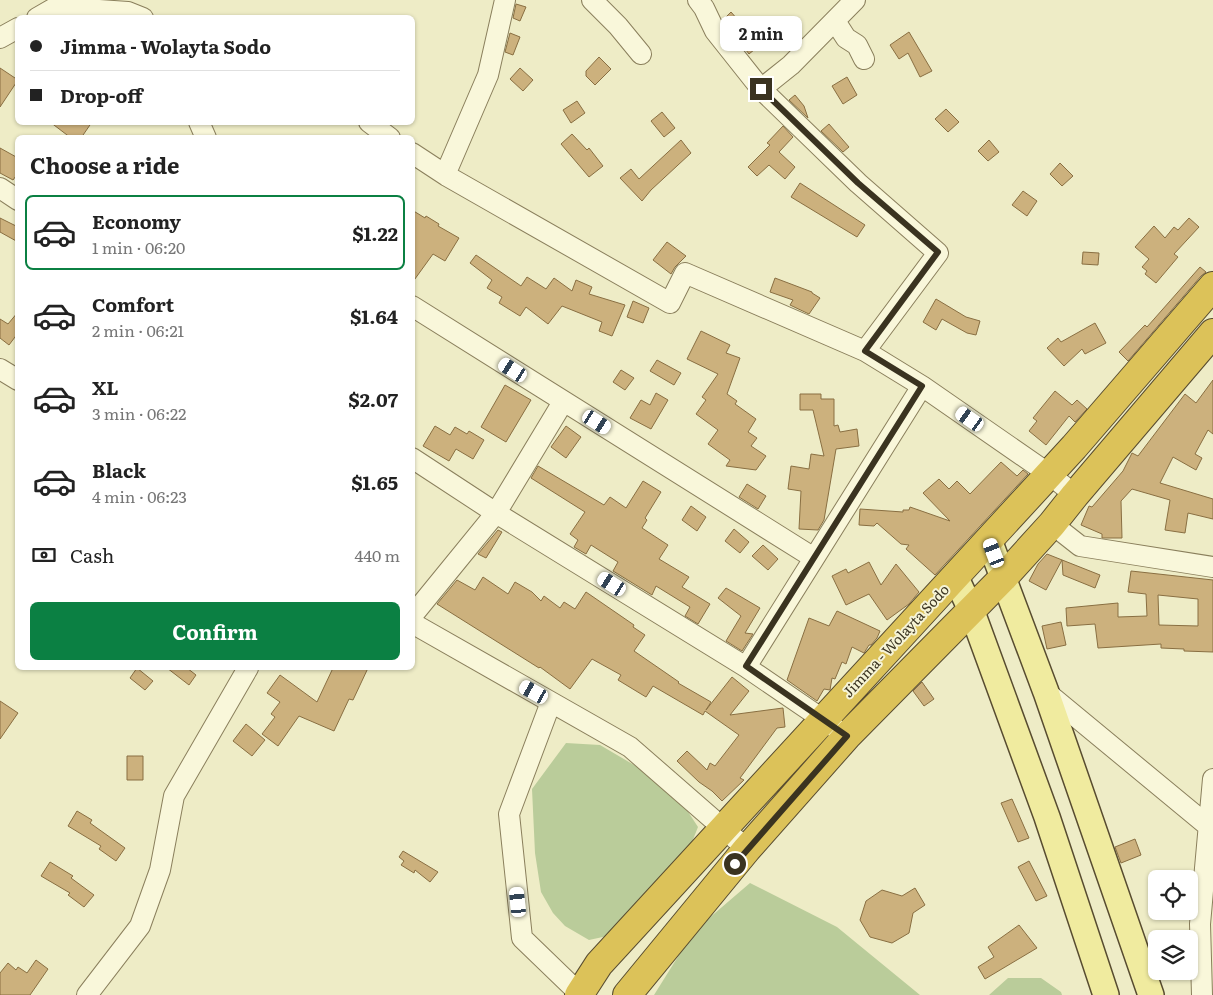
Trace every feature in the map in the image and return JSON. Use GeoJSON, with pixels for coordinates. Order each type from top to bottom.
{"type":"FeatureCollection","features":[{"type":"Feature","properties":{"kind":"highway","name":"Jimma - Wolayta Sodo"},"geometry":{"type":"LineString","coordinates":[[580,995],[599,964],[1049,474],[1213,286]]}},
{"type":"Feature","properties":{"kind":"highway"},"geometry":{"type":"LineString","coordinates":[[627,995],[747,849],[847,736],[972,612],[1003,578],[1052,524],[1075,494],[1213,333]]}},
{"type":"Feature","properties":{"kind":"main road"},"geometry":{"type":"LineString","coordinates":[[988,540],[1046,692],[1151,995]]}},
{"type":"Feature","properties":{"kind":"main road"},"geometry":{"type":"LineString","coordinates":[[955,576],[972,612],[1047,816],[1106,995]]}},
{"type":"Feature","properties":{"kind":"street"},"geometry":{"type":"LineString","coordinates":[[447,176],[448,168],[488,75],[505,0]]}},
{"type":"Feature","properties":{"kind":"street"},"geometry":{"type":"LineString","coordinates":[[592,0],[618,26],[641,54]]}},
{"type":"Feature","properties":{"kind":"street"},"geometry":{"type":"LineString","coordinates":[[698,0],[715,31],[761,89],[858,183],[938,252],[865,351]]}},
{"type":"Feature","properties":{"kind":"street"},"geometry":{"type":"LineString","coordinates":[[761,89],[790,65],[855,0]]}},
{"type":"Feature","properties":{"kind":"street"},"geometry":{"type":"LineString","coordinates":[[42,15],[56,7],[128,12],[136,15]]}},
{"type":"Feature","properties":{"kind":"street"},"geometry":{"type":"LineString","coordinates":[[835,21],[846,38],[857,45],[864,59]]}},
{"type":"Feature","properties":{"kind":"street"},"geometry":{"type":"LineString","coordinates":[[0,38],[15,30]]}},
{"type":"Feature","properties":{"kind":"street"},"geometry":{"type":"LineString","coordinates":[[373,125],[386,135]]}},
{"type":"Feature","properties":{"kind":"street"},"geometry":{"type":"LineString","coordinates":[[415,155],[447,176],[670,303],[685,273],[865,351],[922,386],[1075,494]]}},
{"type":"Feature","properties":{"kind":"street"},"geometry":{"type":"LineString","coordinates":[[0,188],[15,198]]}},
{"type":"Feature","properties":{"kind":"street"},"geometry":{"type":"LineString","coordinates":[[415,308],[814,558]]}},
{"type":"Feature","properties":{"kind":"street"},"geometry":{"type":"LineString","coordinates":[[0,369],[15,378]]}},
{"type":"Feature","properties":{"kind":"street"},"geometry":{"type":"LineString","coordinates":[[746,666],[922,386]]}},
{"type":"Feature","properties":{"kind":"street"},"geometry":{"type":"LineString","coordinates":[[415,612],[496,513],[563,402]]}},
{"type":"Feature","properties":{"kind":"street"},"geometry":{"type":"LineString","coordinates":[[415,460],[496,513],[746,666],[847,736]]}},
{"type":"Feature","properties":{"kind":"street"},"geometry":{"type":"LineString","coordinates":[[1052,524],[1080,546],[1213,567]]}},
{"type":"Feature","properties":{"kind":"street"},"geometry":{"type":"LineString","coordinates":[[415,625],[630,747],[747,849]]}},
{"type":"Feature","properties":{"kind":"street"},"geometry":{"type":"LineString","coordinates":[[87,995],[140,926],[160,870],[174,796],[247,670]]}},
{"type":"Feature","properties":{"kind":"street"},"geometry":{"type":"LineString","coordinates":[[1046,692],[1211,828]]}},
{"type":"Feature","properties":{"kind":"street"},"geometry":{"type":"LineString","coordinates":[[551,702],[509,814],[522,938],[580,995]]}},
{"type":"Feature","properties":{"kind":"street"},"geometry":{"type":"LineString","coordinates":[[1202,995],[1213,779]]}},
{"type":"Feature","properties":{"kind":"green space"},"geometry":{"type":"Polygon","coordinates":[[[566,743],[600,745],[646,772],[681,801],[698,827],[686,857],[612,935],[589,940],[565,926],[553,913],[541,892],[535,853],[532,789],[566,743]]]}},
{"type":"Feature","properties":{"kind":"green space"},"geometry":{"type":"Polygon","coordinates":[[[750,883],[837,927],[920,995],[654,995],[694,931],[750,883]]]}},
{"type":"Feature","properties":{"kind":"green space"},"geometry":{"type":"Polygon","coordinates":[[[1008,978],[1041,978],[1061,992],[1062,995],[989,995],[1008,978]]]}},
{"type":"Feature","properties":{"kind":"building"},"geometry":{"type":"Polygon","coordinates":[[[516,4],[526,7],[520,21],[513,18],[516,4]]]}},
{"type":"Feature","properties":{"kind":"building"},"geometry":{"type":"Polygon","coordinates":[[[731,12],[760,45],[749,54],[723,20],[731,12]]]}},
{"type":"Feature","properties":{"kind":"building"},"geometry":{"type":"Polygon","coordinates":[[[909,32],[932,71],[920,77],[908,53],[899,59],[890,45],[909,32]]]}},
{"type":"Feature","properties":{"kind":"building"},"geometry":{"type":"Polygon","coordinates":[[[510,33],[520,37],[513,55],[505,52],[510,33]]]}},
{"type":"Feature","properties":{"kind":"building"},"geometry":{"type":"Polygon","coordinates":[[[599,57],[611,69],[595,85],[586,76],[586,71],[599,57]]]}},
{"type":"Feature","properties":{"kind":"building"},"geometry":{"type":"Polygon","coordinates":[[[0,68],[15,78],[15,84],[0,107],[0,68]]]}},
{"type":"Feature","properties":{"kind":"building"},"geometry":{"type":"Polygon","coordinates":[[[520,68],[533,80],[523,91],[510,79],[520,68]]]}},
{"type":"Feature","properties":{"kind":"building"},"geometry":{"type":"Polygon","coordinates":[[[847,77],[857,95],[843,104],[832,86],[847,77]]]}},
{"type":"Feature","properties":{"kind":"building"},"geometry":{"type":"Polygon","coordinates":[[[795,95],[804,106],[808,118],[789,100],[795,95]]]}},
{"type":"Feature","properties":{"kind":"building"},"geometry":{"type":"Polygon","coordinates":[[[577,101],[585,113],[571,123],[563,110],[577,101]]]}},
{"type":"Feature","properties":{"kind":"building"},"geometry":{"type":"Polygon","coordinates":[[[946,109],[959,122],[948,132],[935,119],[946,109]]]}},
{"type":"Feature","properties":{"kind":"building"},"geometry":{"type":"Polygon","coordinates":[[[662,112],[675,128],[664,137],[651,121],[662,112]]]}},
{"type":"Feature","properties":{"kind":"building"},"geometry":{"type":"Polygon","coordinates":[[[829,124],[849,147],[843,152],[821,131],[829,124]]]}},
{"type":"Feature","properties":{"kind":"building"},"geometry":{"type":"Polygon","coordinates":[[[54,125],[90,125],[83,135],[67,135],[54,125]]]}},
{"type":"Feature","properties":{"kind":"building"},"geometry":{"type":"Polygon","coordinates":[[[783,126],[793,137],[779,152],[795,167],[785,179],[769,165],[757,176],[748,167],[770,145],[767,143],[783,126]]]}},
{"type":"Feature","properties":{"kind":"building"},"geometry":{"type":"Polygon","coordinates":[[[572,134],[587,150],[589,148],[603,166],[589,177],[561,144],[572,134]]]}},
{"type":"Feature","properties":{"kind":"building"},"geometry":{"type":"Polygon","coordinates":[[[681,140],[691,153],[651,190],[642,201],[620,178],[631,169],[639,179],[681,140]]]}},
{"type":"Feature","properties":{"kind":"building"},"geometry":{"type":"Polygon","coordinates":[[[989,140],[999,152],[988,161],[978,151],[989,140]]]}},
{"type":"Feature","properties":{"kind":"building"},"geometry":{"type":"Polygon","coordinates":[[[0,148],[15,156],[15,177],[13,180],[0,173],[0,148]]]}},
{"type":"Feature","properties":{"kind":"building"},"geometry":{"type":"Polygon","coordinates":[[[1060,163],[1073,176],[1062,186],[1050,174],[1060,163]]]}},
{"type":"Feature","properties":{"kind":"building"},"geometry":{"type":"Polygon","coordinates":[[[800,183],[865,225],[857,237],[791,197],[800,183]]]}},
{"type":"Feature","properties":{"kind":"building"},"geometry":{"type":"Polygon","coordinates":[[[1023,191],[1037,201],[1027,216],[1012,205],[1023,191]]]}},
{"type":"Feature","properties":{"kind":"building"},"geometry":{"type":"Polygon","coordinates":[[[415,212],[425,218],[426,216],[439,224],[438,226],[459,238],[445,261],[433,254],[415,279],[415,212]]]}},
{"type":"Feature","properties":{"kind":"building"},"geometry":{"type":"Polygon","coordinates":[[[0,218],[15,226],[15,240],[0,232],[0,218]]]}},
{"type":"Feature","properties":{"kind":"building"},"geometry":{"type":"Polygon","coordinates":[[[1189,218],[1199,227],[1174,254],[1178,257],[1156,283],[1145,274],[1147,271],[1142,267],[1149,259],[1135,247],[1154,226],[1165,238],[1174,227],[1178,230],[1189,218]]]}},
{"type":"Feature","properties":{"kind":"building"},"geometry":{"type":"Polygon","coordinates":[[[667,242],[686,256],[671,274],[653,260],[667,242]]]}},
{"type":"Feature","properties":{"kind":"building"},"geometry":{"type":"Polygon","coordinates":[[[1083,252],[1099,253],[1098,265],[1082,264],[1083,252]]]}},
{"type":"Feature","properties":{"kind":"building"},"geometry":{"type":"Polygon","coordinates":[[[476,255],[521,286],[527,277],[546,289],[554,278],[572,291],[576,280],[592,287],[589,294],[625,305],[612,336],[599,331],[602,322],[562,306],[548,324],[526,307],[520,316],[499,303],[502,297],[487,288],[492,280],[470,263],[476,255]]]}},
{"type":"Feature","properties":{"kind":"building"},"geometry":{"type":"Polygon","coordinates":[[[1200,267],[1206,272],[1128,361],[1119,352],[1145,325],[1147,327],[1200,267]]]}},
{"type":"Feature","properties":{"kind":"building"},"geometry":{"type":"Polygon","coordinates":[[[775,278],[812,292],[820,298],[809,314],[790,305],[793,300],[770,292],[775,278]]]}},
{"type":"Feature","properties":{"kind":"building"},"geometry":{"type":"Polygon","coordinates":[[[936,299],[966,317],[980,321],[976,335],[967,333],[942,319],[936,330],[923,322],[936,299]]]}},
{"type":"Feature","properties":{"kind":"building"},"geometry":{"type":"Polygon","coordinates":[[[633,301],[649,308],[643,323],[627,317],[633,301]]]}},
{"type":"Feature","properties":{"kind":"building"},"geometry":{"type":"Polygon","coordinates":[[[15,316],[15,337],[9,345],[0,338],[0,319],[8,324],[15,316]]]}},
{"type":"Feature","properties":{"kind":"building"},"geometry":{"type":"Polygon","coordinates":[[[1095,323],[1106,343],[1085,354],[1082,349],[1064,366],[1047,348],[1058,338],[1061,342],[1095,323]]]}},
{"type":"Feature","properties":{"kind":"building"},"geometry":{"type":"Polygon","coordinates":[[[701,331],[730,345],[726,353],[740,358],[727,394],[737,401],[735,404],[756,419],[748,432],[757,438],[751,446],[766,456],[756,470],[726,466],[730,460],[708,444],[718,430],[696,414],[706,400],[702,397],[718,374],[687,359],[701,331]]]}},
{"type":"Feature","properties":{"kind":"building"},"geometry":{"type":"Polygon","coordinates":[[[657,360],[681,373],[674,385],[650,371],[657,360]]]}},
{"type":"Feature","properties":{"kind":"building"},"geometry":{"type":"Polygon","coordinates":[[[621,370],[634,378],[625,390],[613,382],[621,370]]]}},
{"type":"Feature","properties":{"kind":"building"},"geometry":{"type":"Polygon","coordinates":[[[1213,380],[1213,434],[1208,430],[1195,454],[1202,458],[1196,470],[1173,457],[1160,483],[1213,499],[1213,519],[1188,513],[1185,533],[1165,530],[1170,500],[1132,489],[1121,501],[1122,538],[1102,538],[1102,534],[1081,525],[1089,506],[1092,507],[1123,471],[1132,453],[1138,456],[1185,394],[1196,403],[1213,380]]]}},
{"type":"Feature","properties":{"kind":"building"},"geometry":{"type":"Polygon","coordinates":[[[505,385],[531,400],[506,442],[481,427],[505,385]]]}},
{"type":"Feature","properties":{"kind":"building"},"geometry":{"type":"Polygon","coordinates":[[[1055,391],[1072,405],[1077,400],[1087,409],[1075,422],[1069,416],[1046,445],[1029,431],[1037,421],[1033,418],[1055,391]]]}},
{"type":"Feature","properties":{"kind":"building"},"geometry":{"type":"Polygon","coordinates":[[[656,393],[668,400],[651,429],[630,418],[641,400],[650,405],[656,393]]]}},
{"type":"Feature","properties":{"kind":"building"},"geometry":{"type":"Polygon","coordinates":[[[800,394],[821,394],[821,399],[834,399],[834,426],[838,425],[840,432],[857,429],[859,446],[836,449],[824,520],[818,530],[799,529],[801,491],[788,489],[791,466],[809,469],[811,454],[824,456],[813,410],[800,410],[800,394]]]}},
{"type":"Feature","properties":{"kind":"building"},"geometry":{"type":"Polygon","coordinates":[[[435,426],[450,435],[455,427],[467,434],[469,431],[484,440],[473,459],[456,449],[449,461],[423,446],[435,426]]]}},
{"type":"Feature","properties":{"kind":"building"},"geometry":{"type":"Polygon","coordinates":[[[566,426],[581,437],[566,458],[551,447],[566,426]]]}},
{"type":"Feature","properties":{"kind":"building"},"geometry":{"type":"Polygon","coordinates":[[[1001,462],[1017,476],[1023,470],[1028,474],[935,575],[906,549],[909,545],[901,544],[877,523],[874,526],[859,525],[860,509],[903,512],[903,510],[909,510],[910,507],[950,521],[923,493],[939,479],[949,489],[957,481],[970,494],[1001,462]]]}},
{"type":"Feature","properties":{"kind":"building"},"geometry":{"type":"Polygon","coordinates":[[[538,466],[604,505],[610,497],[626,508],[643,481],[661,492],[645,518],[647,520],[642,528],[668,545],[659,559],[689,577],[682,587],[710,604],[698,624],[685,616],[690,607],[656,586],[652,595],[613,571],[618,562],[591,545],[586,554],[574,547],[578,540],[570,534],[585,512],[531,478],[538,466]]]}},
{"type":"Feature","properties":{"kind":"building"},"geometry":{"type":"Polygon","coordinates":[[[747,484],[766,496],[758,509],[739,497],[747,484]]]}},
{"type":"Feature","properties":{"kind":"building"},"geometry":{"type":"Polygon","coordinates":[[[691,506],[706,517],[697,531],[682,520],[691,506]]]}},
{"type":"Feature","properties":{"kind":"building"},"geometry":{"type":"Polygon","coordinates":[[[734,529],[749,542],[740,553],[725,541],[734,529]]]}},
{"type":"Feature","properties":{"kind":"building"},"geometry":{"type":"Polygon","coordinates":[[[498,530],[502,532],[486,558],[478,554],[498,530]]]}},
{"type":"Feature","properties":{"kind":"building"},"geometry":{"type":"Polygon","coordinates":[[[763,545],[778,559],[768,570],[752,556],[763,545]]]}},
{"type":"Feature","properties":{"kind":"building"},"geometry":{"type":"Polygon","coordinates":[[[1047,554],[1100,575],[1095,588],[1063,575],[1062,560],[1046,590],[1029,581],[1038,564],[1047,554]]]}},
{"type":"Feature","properties":{"kind":"building"},"geometry":{"type":"Polygon","coordinates":[[[869,562],[881,585],[896,564],[919,592],[909,604],[887,620],[869,594],[846,605],[832,576],[846,569],[848,573],[869,562]]]}},
{"type":"Feature","properties":{"kind":"building"},"geometry":{"type":"Polygon","coordinates":[[[1131,571],[1213,580],[1213,652],[1161,648],[1161,644],[1098,648],[1095,624],[1067,626],[1066,608],[1118,603],[1118,617],[1147,616],[1146,594],[1128,592],[1131,571]],[[1158,595],[1159,625],[1198,626],[1198,599],[1158,595]]]}},
{"type":"Feature","properties":{"kind":"building"},"geometry":{"type":"Polygon","coordinates":[[[483,577],[508,594],[515,582],[532,592],[541,601],[544,596],[560,608],[564,602],[575,609],[586,592],[634,625],[633,627],[645,635],[634,651],[678,683],[711,702],[706,710],[732,677],[749,691],[730,715],[783,708],[785,727],[777,728],[740,778],[744,780],[722,801],[677,761],[687,751],[707,770],[710,763],[715,766],[739,735],[705,711],[703,715],[653,686],[646,697],[618,680],[621,675],[592,659],[570,689],[540,667],[437,604],[457,580],[475,590],[483,577]]]}},
{"type":"Feature","properties":{"kind":"building"},"geometry":{"type":"Polygon","coordinates":[[[726,588],[760,608],[745,633],[753,634],[742,651],[726,641],[741,616],[718,598],[726,588]]]}},
{"type":"Feature","properties":{"kind":"building"},"geometry":{"type":"Polygon","coordinates":[[[837,611],[880,631],[877,638],[864,653],[852,647],[846,664],[842,662],[835,679],[832,678],[830,690],[824,689],[817,701],[787,680],[809,618],[829,626],[837,611]]]}},
{"type":"Feature","properties":{"kind":"building"},"geometry":{"type":"Polygon","coordinates":[[[1061,622],[1066,645],[1047,649],[1042,626],[1061,622]]]}},
{"type":"Feature","properties":{"kind":"building"},"geometry":{"type":"Polygon","coordinates":[[[136,670],[139,670],[153,681],[145,690],[130,678],[136,670]]]}},
{"type":"Feature","properties":{"kind":"building"},"geometry":{"type":"Polygon","coordinates":[[[170,670],[190,670],[196,675],[189,685],[170,670]]]}},
{"type":"Feature","properties":{"kind":"building"},"geometry":{"type":"Polygon","coordinates":[[[332,670],[367,670],[353,700],[349,699],[334,731],[299,716],[278,746],[262,734],[275,717],[271,714],[280,702],[267,693],[280,675],[317,702],[332,670]]]}},
{"type":"Feature","properties":{"kind":"building"},"geometry":{"type":"Polygon","coordinates":[[[922,682],[934,699],[924,706],[913,691],[922,682]]]}},
{"type":"Feature","properties":{"kind":"building"},"geometry":{"type":"Polygon","coordinates":[[[0,701],[18,713],[0,739],[0,701]]]}},
{"type":"Feature","properties":{"kind":"building"},"geometry":{"type":"Polygon","coordinates":[[[246,724],[265,740],[252,756],[233,741],[246,724]]]}},
{"type":"Feature","properties":{"kind":"building"},"geometry":{"type":"Polygon","coordinates":[[[127,756],[143,756],[143,780],[127,780],[127,756]]]}},
{"type":"Feature","properties":{"kind":"building"},"geometry":{"type":"Polygon","coordinates":[[[1012,799],[1029,838],[1018,842],[1001,803],[1012,799]]]}},
{"type":"Feature","properties":{"kind":"building"},"geometry":{"type":"Polygon","coordinates":[[[77,811],[92,820],[90,823],[125,848],[116,861],[99,849],[101,846],[68,826],[77,811]]]}},
{"type":"Feature","properties":{"kind":"building"},"geometry":{"type":"Polygon","coordinates":[[[1135,839],[1141,855],[1121,863],[1115,847],[1135,839]]]}},
{"type":"Feature","properties":{"kind":"building"},"geometry":{"type":"Polygon","coordinates":[[[403,851],[438,872],[430,882],[415,870],[414,873],[401,865],[404,861],[399,857],[403,851]]]}},
{"type":"Feature","properties":{"kind":"building"},"geometry":{"type":"Polygon","coordinates":[[[1029,861],[1047,896],[1036,901],[1018,867],[1029,861]]]}},
{"type":"Feature","properties":{"kind":"building"},"geometry":{"type":"Polygon","coordinates":[[[50,862],[73,876],[71,878],[94,895],[84,907],[68,895],[70,893],[41,876],[50,862]]]}},
{"type":"Feature","properties":{"kind":"building"},"geometry":{"type":"Polygon","coordinates":[[[915,888],[925,905],[913,913],[909,933],[892,943],[870,937],[860,920],[866,901],[882,890],[902,896],[915,888]]]}},
{"type":"Feature","properties":{"kind":"building"},"geometry":{"type":"Polygon","coordinates":[[[1019,925],[1037,948],[985,979],[978,967],[994,957],[988,947],[1019,925]]]}},
{"type":"Feature","properties":{"kind":"building"},"geometry":{"type":"Polygon","coordinates":[[[36,960],[48,969],[30,995],[0,995],[0,973],[8,963],[16,970],[18,967],[27,973],[36,960]]]}},
{"type":"Feature","properties":{"kind":"route"},"geometry":{"type":"LineString","coordinates":[[735,864],[847,736],[746,666],[922,386],[865,351],[938,252],[858,183],[761,89]]}}]}
